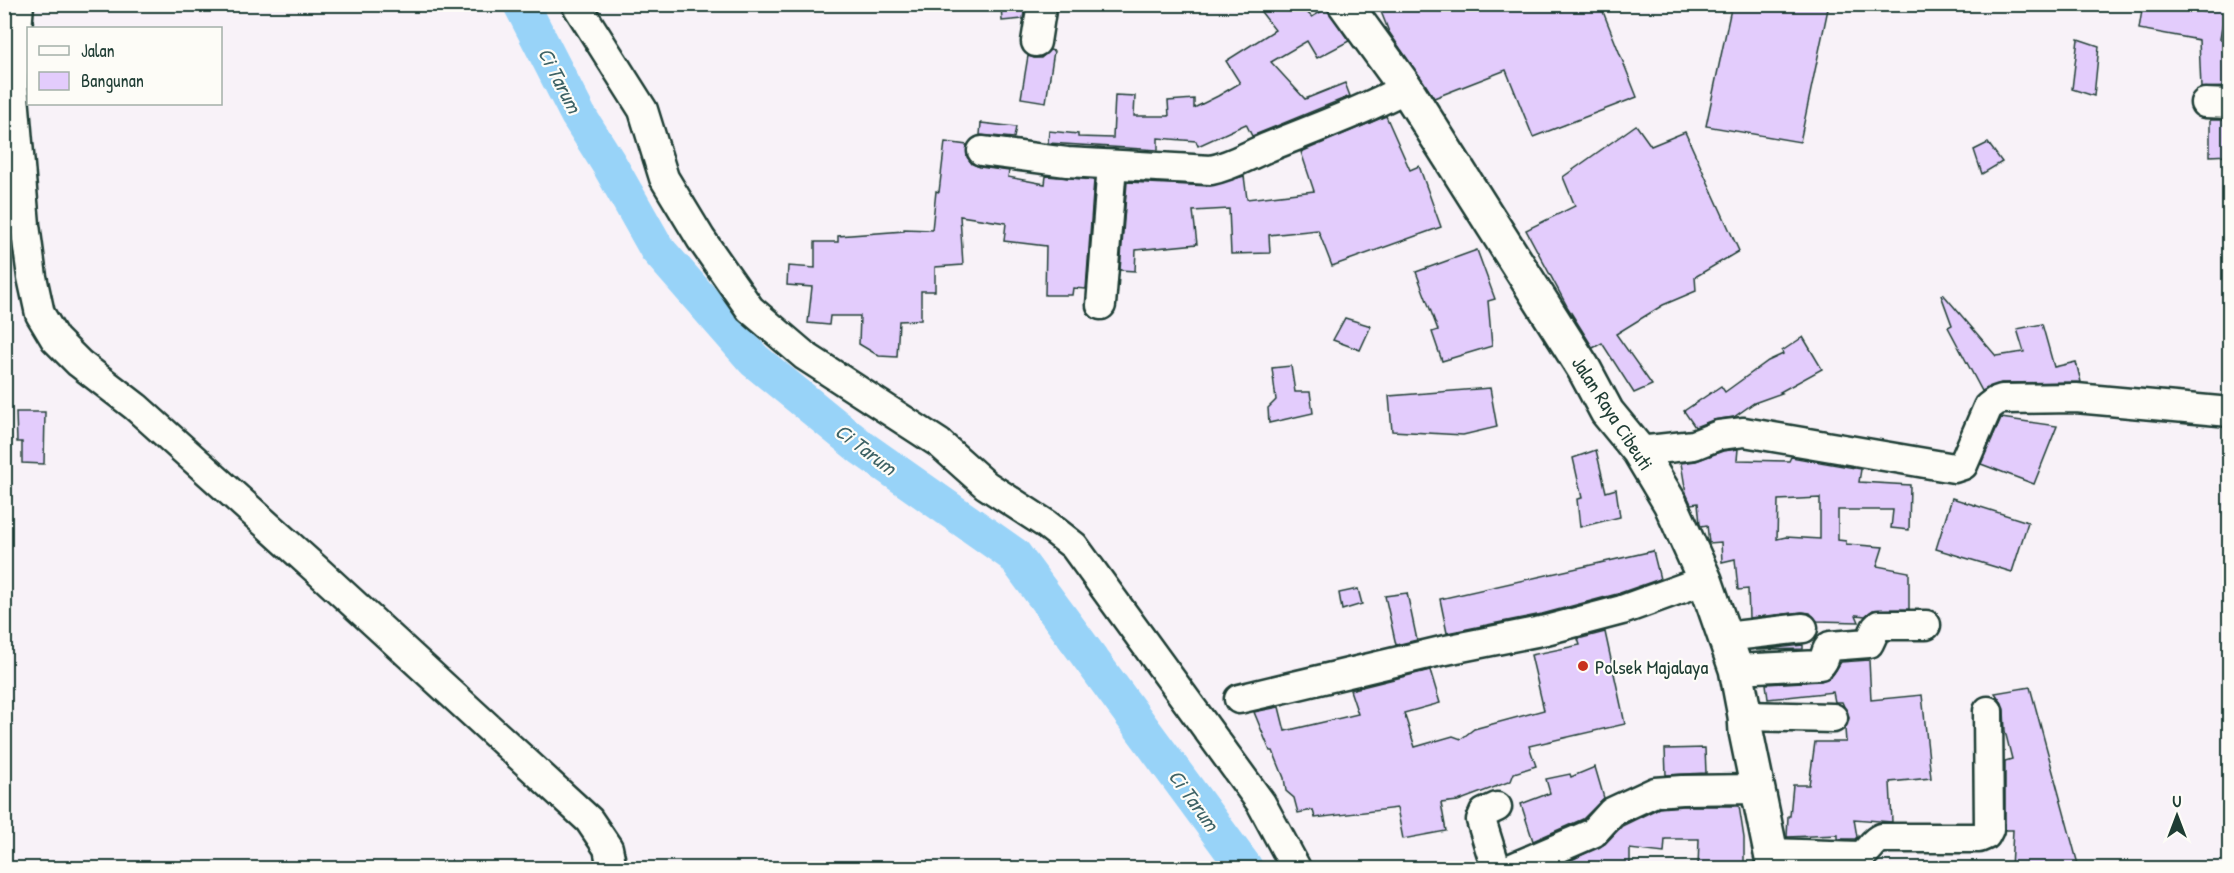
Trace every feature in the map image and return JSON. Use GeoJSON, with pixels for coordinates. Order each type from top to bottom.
{"type":"FeatureCollection","features":[{"type":"Feature","properties":{"kind":"main road","name":"Jalan Raya Cibeuti"},"geometry":{"type":"LineString","coordinates":[[1345,4],[1406,88],[1584,369],[1607,412],[1639,451],[1670,503],[1705,580],[1736,669],[1740,727],[1757,789],[1772,861]]}},
{"type":"Feature","properties":{"kind":"street"},"geometry":{"type":"LineString","coordinates":[[19,4],[13,84],[15,226],[32,277],[40,314],[55,339],[79,363],[136,407],[589,820],[608,848],[612,868]]}},
{"type":"Feature","properties":{"kind":"street"},"geometry":{"type":"LineString","coordinates":[[576,4],[643,110],[664,178],[701,239],[750,309],[805,356],[939,443],[986,485],[1046,524],[1074,546],[1261,803],[1296,868]]}},
{"type":"Feature","properties":{"kind":"street"},"geometry":{"type":"LineString","coordinates":[[1036,42],[1042,4]]}},
{"type":"Feature","properties":{"kind":"street"},"geometry":{"type":"LineString","coordinates":[[982,151],[1067,162],[1188,169],[1220,168],[1361,111],[1406,88]]}},
{"type":"Feature","properties":{"kind":"street"},"geometry":{"type":"LineString","coordinates":[[1101,305],[1112,165]]}},
{"type":"Feature","properties":{"kind":"street"},"geometry":{"type":"LineString","coordinates":[[1639,451],[1694,445],[1719,435],[1744,432],[1954,468],[1963,465],[1988,407],[2002,399],[2076,398],[2229,412]]}},
{"type":"Feature","properties":{"kind":"street"},"geometry":{"type":"LineString","coordinates":[[1239,699],[1441,651],[1546,630],[1622,610],[1705,580]]}},
{"type":"Feature","properties":{"kind":"street"},"geometry":{"type":"LineString","coordinates":[[1736,669],[1820,665],[1825,661],[1830,646],[1869,644],[1879,626],[1926,625]]}},
{"type":"Feature","properties":{"kind":"street"},"geometry":{"type":"LineString","coordinates":[[1725,637],[1803,628]]}},
{"type":"Feature","properties":{"kind":"street"},"geometry":{"type":"LineString","coordinates":[[1772,861],[1859,856],[1866,853],[1871,844],[1881,837],[1979,838],[1984,836],[1989,829],[1988,711]]}},
{"type":"Feature","properties":{"kind":"street"},"geometry":{"type":"LineString","coordinates":[[1740,727],[1833,718]]}},
{"type":"Feature","properties":{"kind":"street"},"geometry":{"type":"LineString","coordinates":[[1512,868],[1593,833],[1612,812],[1655,792],[1757,789]]}},
{"type":"Feature","properties":{"kind":"street"},"geometry":{"type":"LineString","coordinates":[[1496,868],[1480,820],[1484,813],[1497,807]]}},
{"type":"Feature","properties":{"kind":"building"},"geometry":{"type":"Polygon","coordinates":[[[1001,4],[1025,4],[1023,19],[1002,21],[1001,4]]]}},
{"type":"Feature","properties":{"kind":"building"},"geometry":{"type":"Polygon","coordinates":[[[1255,4],[1298,4],[1312,17],[1327,8],[1349,41],[1317,58],[1307,41],[1271,62],[1305,99],[1345,83],[1350,96],[1252,136],[1246,124],[1198,146],[1196,141],[1158,138],[1158,150],[1048,143],[1049,131],[1078,134],[1078,137],[1113,138],[1115,95],[1135,96],[1134,116],[1169,116],[1168,101],[1194,99],[1194,108],[1240,83],[1226,61],[1275,30],[1255,4]]]}},
{"type":"Feature","properties":{"kind":"building"},"geometry":{"type":"Polygon","coordinates":[[[1378,4],[1600,4],[1637,97],[1533,137],[1506,70],[1434,98],[1389,32],[1378,4]]]}},
{"type":"Feature","properties":{"kind":"building"},"geometry":{"type":"Polygon","coordinates":[[[1732,4],[1829,4],[1800,142],[1706,126],[1732,4]]]}},
{"type":"Feature","properties":{"kind":"building"},"geometry":{"type":"Polygon","coordinates":[[[2143,4],[2163,4],[2204,12],[2205,4],[2226,4],[2220,39],[2229,39],[2229,87],[2201,88],[2199,40],[2139,29],[2143,4]]]}},
{"type":"Feature","properties":{"kind":"building"},"geometry":{"type":"Polygon","coordinates":[[[2078,39],[2099,46],[2094,96],[2072,89],[2078,39]]]}},
{"type":"Feature","properties":{"kind":"building"},"geometry":{"type":"Polygon","coordinates":[[[1050,50],[1054,51],[1046,102],[1021,98],[1028,56],[1041,58],[1050,50]]]}},
{"type":"Feature","properties":{"kind":"building"},"geometry":{"type":"Polygon","coordinates":[[[1386,116],[1410,170],[1419,166],[1441,227],[1332,266],[1318,230],[1269,235],[1270,253],[1231,254],[1229,209],[1193,211],[1197,244],[1136,250],[1135,271],[1120,270],[1127,182],[1210,186],[1244,176],[1247,199],[1314,191],[1301,152],[1386,116]]]}},
{"type":"Feature","properties":{"kind":"building"},"geometry":{"type":"Polygon","coordinates":[[[2210,120],[2229,120],[2229,155],[2210,156],[2210,120]]]}},
{"type":"Feature","properties":{"kind":"building"},"geometry":{"type":"Polygon","coordinates":[[[981,123],[1016,127],[1014,138],[980,135],[981,123]]]}},
{"type":"Feature","properties":{"kind":"building"},"geometry":{"type":"Polygon","coordinates":[[[1636,125],[1651,146],[1685,132],[1739,251],[1695,277],[1696,291],[1663,305],[1616,334],[1652,385],[1634,393],[1602,343],[1593,348],[1568,308],[1526,230],[1575,206],[1563,177],[1636,125]]]}},
{"type":"Feature","properties":{"kind":"building"},"geometry":{"type":"Polygon","coordinates":[[[945,142],[967,145],[967,157],[972,164],[1009,171],[1008,177],[1045,184],[1046,176],[1094,180],[1086,289],[1073,288],[1072,295],[1045,295],[1046,246],[1004,241],[1006,223],[960,216],[963,265],[935,267],[935,291],[921,291],[921,320],[899,321],[897,357],[879,356],[859,344],[860,316],[830,316],[829,325],[808,323],[812,287],[787,285],[788,266],[815,268],[815,242],[838,242],[838,236],[904,231],[904,229],[932,230],[945,142]]]}},
{"type":"Feature","properties":{"kind":"building"},"geometry":{"type":"Polygon","coordinates":[[[1988,143],[2002,162],[1982,174],[1974,150],[1988,143]]]}},
{"type":"Feature","properties":{"kind":"building"},"geometry":{"type":"Polygon","coordinates":[[[1477,250],[1495,299],[1488,301],[1492,346],[1442,361],[1432,332],[1438,330],[1416,272],[1477,250]]]}},
{"type":"Feature","properties":{"kind":"building"},"geometry":{"type":"Polygon","coordinates":[[[1943,294],[1996,356],[2024,352],[2017,329],[2042,324],[2054,367],[2076,362],[2081,382],[2001,383],[1982,391],[1948,327],[1952,325],[1941,295],[1943,294]]]}},
{"type":"Feature","properties":{"kind":"building"},"geometry":{"type":"Polygon","coordinates":[[[1345,318],[1371,326],[1360,350],[1333,340],[1345,318]]]}},
{"type":"Feature","properties":{"kind":"building"},"geometry":{"type":"Polygon","coordinates":[[[1803,337],[1822,369],[1780,392],[1782,393],[1754,403],[1734,417],[1713,420],[1695,427],[1684,411],[1721,386],[1725,392],[1768,361],[1783,354],[1782,351],[1803,337]]]}},
{"type":"Feature","properties":{"kind":"building"},"geometry":{"type":"Polygon","coordinates":[[[1291,366],[1295,392],[1310,392],[1313,413],[1269,423],[1268,408],[1276,400],[1272,368],[1291,366]]]}},
{"type":"Feature","properties":{"kind":"building"},"geometry":{"type":"Polygon","coordinates":[[[1490,388],[1497,427],[1463,435],[1392,431],[1389,396],[1490,388]]]}},
{"type":"Feature","properties":{"kind":"building"},"geometry":{"type":"Polygon","coordinates":[[[16,412],[45,412],[44,464],[22,463],[22,442],[17,442],[16,412]]]}},
{"type":"Feature","properties":{"kind":"building"},"geometry":{"type":"Polygon","coordinates":[[[2001,418],[2057,426],[2034,484],[1981,464],[2001,418]]]}},
{"type":"Feature","properties":{"kind":"building"},"geometry":{"type":"Polygon","coordinates":[[[1738,449],[1737,460],[1789,461],[1791,457],[1861,469],[1859,482],[1910,485],[1909,530],[1891,528],[1893,510],[1838,510],[1838,540],[1846,541],[1846,544],[1883,547],[1877,566],[1909,572],[1909,609],[1873,610],[1865,616],[1856,615],[1859,622],[1817,621],[1810,613],[1802,612],[1749,618],[1748,589],[1738,590],[1735,559],[1722,562],[1721,542],[1709,543],[1707,525],[1701,526],[1700,524],[1698,503],[1691,504],[1686,493],[1681,463],[1696,461],[1723,451],[1738,449]],[[1820,498],[1778,500],[1777,539],[1786,537],[1820,539],[1820,498]]]}},
{"type":"Feature","properties":{"kind":"building"},"geometry":{"type":"Polygon","coordinates":[[[1596,450],[1606,492],[1616,489],[1620,517],[1580,527],[1577,499],[1582,498],[1573,458],[1596,450]]]}},
{"type":"Feature","properties":{"kind":"building"},"geometry":{"type":"Polygon","coordinates":[[[1952,498],[2028,522],[2012,572],[1936,549],[1952,498]]]}},
{"type":"Feature","properties":{"kind":"building"},"geometry":{"type":"Polygon","coordinates":[[[1653,551],[1660,579],[1617,594],[1542,614],[1447,633],[1440,599],[1653,551]]]}},
{"type":"Feature","properties":{"kind":"building"},"geometry":{"type":"Polygon","coordinates":[[[1358,589],[1362,604],[1342,610],[1339,593],[1358,589]]]}},
{"type":"Feature","properties":{"kind":"building"},"geometry":{"type":"Polygon","coordinates":[[[1407,593],[1417,640],[1396,645],[1385,596],[1407,593]]]}},
{"type":"Feature","properties":{"kind":"building"},"geometry":{"type":"Polygon","coordinates":[[[1605,632],[1625,724],[1529,746],[1536,766],[1514,773],[1511,781],[1458,801],[1441,803],[1446,831],[1403,839],[1397,808],[1315,818],[1313,810],[1298,813],[1294,798],[1286,791],[1284,778],[1254,712],[1279,707],[1285,731],[1358,714],[1350,690],[1430,670],[1440,703],[1404,713],[1415,747],[1453,736],[1461,739],[1474,729],[1544,710],[1531,655],[1580,645],[1578,639],[1605,632]]]}},
{"type":"Feature","properties":{"kind":"building"},"geometry":{"type":"Polygon","coordinates":[[[1803,645],[1803,649],[1756,650],[1803,645]]]}},
{"type":"Feature","properties":{"kind":"building"},"geometry":{"type":"Polygon","coordinates":[[[1869,660],[1871,700],[1922,695],[1931,778],[1890,782],[1892,822],[1854,819],[1857,837],[1855,839],[1838,839],[1838,835],[1787,837],[1793,785],[1809,785],[1815,742],[1846,742],[1845,729],[1849,718],[1842,702],[1835,702],[1833,692],[1768,699],[1766,684],[1821,681],[1832,676],[1841,662],[1869,660]]]}},
{"type":"Feature","properties":{"kind":"building"},"geometry":{"type":"Polygon","coordinates":[[[2030,687],[2079,868],[2011,868],[2013,830],[2005,830],[2005,761],[2012,759],[2005,731],[2004,710],[1995,693],[2030,687]]]}},
{"type":"Feature","properties":{"kind":"building"},"geometry":{"type":"Polygon","coordinates":[[[1705,748],[1706,773],[1666,775],[1665,749],[1705,748]]]}},
{"type":"Feature","properties":{"kind":"building"},"geometry":{"type":"Polygon","coordinates":[[[1595,767],[1604,798],[1583,819],[1533,841],[1521,804],[1550,793],[1546,779],[1570,774],[1571,777],[1595,767]]]}},
{"type":"Feature","properties":{"kind":"building"},"geometry":{"type":"Polygon","coordinates":[[[1739,806],[1744,838],[1744,868],[1698,868],[1699,839],[1665,839],[1664,853],[1630,849],[1630,864],[1581,864],[1581,868],[1563,868],[1563,864],[1605,844],[1622,826],[1659,808],[1739,806]]]}},
{"type":"Feature","properties":{"kind":"waterway","name":"Ci Tarum"},"geometry":{"type":"LineString","coordinates":[[521,4],[578,115],[609,164],[657,249],[754,360],[862,448],[1014,555],[1245,868]]}},
{"type":"Feature","properties":{"kind":"place","name":"Polsek Majalaya"},"geometry":{"type":"Point","coordinates":[1583,666]}}]}
